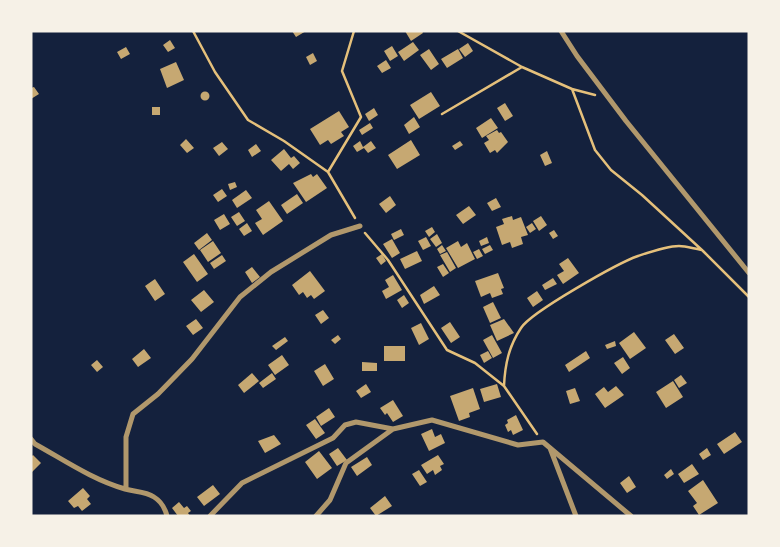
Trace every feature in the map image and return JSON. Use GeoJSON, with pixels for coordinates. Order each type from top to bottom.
{"type":"FeatureCollection","features":[{"type":"Feature","properties":{"kind":"street"},"geometry":{"type":"LineString","coordinates":[[561,31],[609,99],[749,273]]}},
{"type":"Feature","properties":{"kind":"street"},"geometry":{"type":"LineString","coordinates":[[126,489],[126,437],[133,414],[158,394],[192,359],[240,297],[271,272],[331,235],[360,226]]}},
{"type":"Feature","properties":{"kind":"street"},"geometry":{"type":"LineString","coordinates":[[316,516],[330,500],[346,463],[393,429],[432,420],[518,445],[543,442],[631,516]]}},
{"type":"Feature","properties":{"kind":"street"},"geometry":{"type":"LineString","coordinates":[[210,516],[242,483],[333,438],[345,426],[356,422],[393,429]]}},
{"type":"Feature","properties":{"kind":"street"},"geometry":{"type":"LineString","coordinates":[[31,439],[35,444],[82,471],[126,489],[140,491],[154,497],[164,506],[167,516]]}},
{"type":"Feature","properties":{"kind":"street"},"geometry":{"type":"LineString","coordinates":[[550,448],[576,516]]}},
{"type":"Feature","properties":{"kind":"path"},"geometry":{"type":"LineString","coordinates":[[194,31],[215,72],[248,120],[284,141],[328,172],[360,226],[388,260],[447,350],[474,363],[504,386],[543,442]]}},
{"type":"Feature","properties":{"kind":"path"},"geometry":{"type":"LineString","coordinates":[[328,172],[361,117],[342,71],[354,31]]}},
{"type":"Feature","properties":{"kind":"path"},"geometry":{"type":"LineString","coordinates":[[458,31],[522,67],[572,89],[609,99]]}},
{"type":"Feature","properties":{"kind":"path"},"geometry":{"type":"LineString","coordinates":[[442,114],[522,67]]}},
{"type":"Feature","properties":{"kind":"path"},"geometry":{"type":"LineString","coordinates":[[572,89],[595,150],[611,170],[642,195],[703,251],[749,297]]}},
{"type":"Feature","properties":{"kind":"path"},"geometry":{"type":"LineString","coordinates":[[504,386],[506,364],[511,347],[522,326],[553,303],[637,256],[679,246],[703,251]]}},
{"type":"Feature","properties":{"kind":"building"},"geometry":{"type":"Polygon","coordinates":[[[292,31],[306,31],[296,37],[292,31]]]}},
{"type":"Feature","properties":{"kind":"building"},"geometry":{"type":"Polygon","coordinates":[[[405,31],[422,31],[423,33],[411,41],[405,31]]]}},
{"type":"Feature","properties":{"kind":"building"},"geometry":{"type":"Polygon","coordinates":[[[170,40],[175,48],[168,52],[163,45],[170,40]]]}},
{"type":"Feature","properties":{"kind":"building"},"geometry":{"type":"Polygon","coordinates":[[[413,42],[419,50],[404,61],[398,52],[413,42]]]}},
{"type":"Feature","properties":{"kind":"building"},"geometry":{"type":"Polygon","coordinates":[[[468,43],[473,51],[465,57],[459,49],[468,43]]]}},
{"type":"Feature","properties":{"kind":"building"},"geometry":{"type":"Polygon","coordinates":[[[392,46],[398,56],[390,61],[384,51],[392,46]]]}},
{"type":"Feature","properties":{"kind":"building"},"geometry":{"type":"Polygon","coordinates":[[[126,47],[130,54],[121,59],[117,52],[126,47]]]}},
{"type":"Feature","properties":{"kind":"building"},"geometry":{"type":"Polygon","coordinates":[[[429,49],[439,64],[431,70],[420,55],[429,49]]]}},
{"type":"Feature","properties":{"kind":"building"},"geometry":{"type":"Polygon","coordinates":[[[458,49],[463,58],[447,68],[441,59],[458,49]]]}},
{"type":"Feature","properties":{"kind":"building"},"geometry":{"type":"Polygon","coordinates":[[[313,53],[317,61],[310,65],[306,57],[313,53]]]}},
{"type":"Feature","properties":{"kind":"building"},"geometry":{"type":"Polygon","coordinates":[[[386,60],[391,68],[382,73],[377,66],[386,60]]]}},
{"type":"Feature","properties":{"kind":"building"},"geometry":{"type":"Polygon","coordinates":[[[176,62],[184,80],[167,88],[160,69],[176,62]]]}},
{"type":"Feature","properties":{"kind":"building"},"geometry":{"type":"Polygon","coordinates":[[[34,87],[39,94],[31,99],[31,88],[34,87]]]}},
{"type":"Feature","properties":{"kind":"building"},"geometry":{"type":"Polygon","coordinates":[[[205,91],[210,96],[205,101],[200,96],[205,91]]]}},
{"type":"Feature","properties":{"kind":"building"},"geometry":{"type":"Polygon","coordinates":[[[431,92],[440,106],[419,119],[410,105],[431,92]]]}},
{"type":"Feature","properties":{"kind":"building"},"geometry":{"type":"Polygon","coordinates":[[[505,103],[513,116],[505,121],[497,108],[505,103]]]}},
{"type":"Feature","properties":{"kind":"building"},"geometry":{"type":"Polygon","coordinates":[[[152,107],[160,107],[160,115],[152,115],[152,107]]]}},
{"type":"Feature","properties":{"kind":"building"},"geometry":{"type":"Polygon","coordinates":[[[374,108],[378,115],[369,121],[365,114],[374,108]]]}},
{"type":"Feature","properties":{"kind":"building"},"geometry":{"type":"Polygon","coordinates":[[[339,111],[349,127],[341,132],[344,136],[331,144],[328,140],[320,145],[310,129],[339,111]]]}},
{"type":"Feature","properties":{"kind":"building"},"geometry":{"type":"Polygon","coordinates":[[[414,117],[420,127],[409,134],[404,125],[414,117]]]}},
{"type":"Feature","properties":{"kind":"building"},"geometry":{"type":"Polygon","coordinates":[[[491,118],[498,128],[482,138],[476,128],[491,118]]]}},
{"type":"Feature","properties":{"kind":"building"},"geometry":{"type":"Polygon","coordinates":[[[370,123],[373,128],[362,135],[359,130],[370,123]]]}},
{"type":"Feature","properties":{"kind":"building"},"geometry":{"type":"Polygon","coordinates":[[[497,130],[499,133],[501,132],[508,142],[497,153],[495,150],[490,153],[484,143],[489,140],[486,136],[497,130]]]}},
{"type":"Feature","properties":{"kind":"building"},"geometry":{"type":"Polygon","coordinates":[[[186,139],[194,148],[187,153],[180,145],[186,139]]]}},
{"type":"Feature","properties":{"kind":"building"},"geometry":{"type":"Polygon","coordinates":[[[411,140],[420,155],[397,169],[388,155],[411,140]]]}},
{"type":"Feature","properties":{"kind":"building"},"geometry":{"type":"Polygon","coordinates":[[[360,141],[363,147],[371,141],[376,148],[368,153],[364,148],[357,152],[353,146],[360,141]]]}},
{"type":"Feature","properties":{"kind":"building"},"geometry":{"type":"Polygon","coordinates":[[[460,141],[463,145],[455,150],[452,146],[460,141]]]}},
{"type":"Feature","properties":{"kind":"building"},"geometry":{"type":"Polygon","coordinates":[[[222,142],[228,149],[219,156],[213,148],[222,142]]]}},
{"type":"Feature","properties":{"kind":"building"},"geometry":{"type":"Polygon","coordinates":[[[256,144],[261,151],[252,157],[248,150],[256,144]]]}},
{"type":"Feature","properties":{"kind":"building"},"geometry":{"type":"Polygon","coordinates":[[[284,149],[291,158],[294,156],[300,163],[293,169],[289,164],[281,171],[271,160],[284,149]]]}},
{"type":"Feature","properties":{"kind":"building"},"geometry":{"type":"Polygon","coordinates":[[[547,151],[552,163],[545,166],[540,155],[547,151]]]}},
{"type":"Feature","properties":{"kind":"building"},"geometry":{"type":"Polygon","coordinates":[[[311,174],[313,177],[317,174],[327,188],[306,202],[293,183],[311,174]]]}},
{"type":"Feature","properties":{"kind":"building"},"geometry":{"type":"Polygon","coordinates":[[[235,182],[237,187],[230,190],[228,184],[235,182]]]}},
{"type":"Feature","properties":{"kind":"building"},"geometry":{"type":"Polygon","coordinates":[[[222,189],[227,196],[218,202],[213,195],[222,189]]]}},
{"type":"Feature","properties":{"kind":"building"},"geometry":{"type":"Polygon","coordinates":[[[246,190],[252,198],[237,208],[232,200],[246,190]]]}},
{"type":"Feature","properties":{"kind":"building"},"geometry":{"type":"Polygon","coordinates":[[[297,194],[303,203],[287,214],[281,205],[297,194]]]}},
{"type":"Feature","properties":{"kind":"building"},"geometry":{"type":"Polygon","coordinates":[[[390,196],[396,205],[386,213],[379,204],[390,196]]]}},
{"type":"Feature","properties":{"kind":"building"},"geometry":{"type":"Polygon","coordinates":[[[496,198],[501,207],[492,211],[487,203],[496,198]]]}},
{"type":"Feature","properties":{"kind":"building"},"geometry":{"type":"Polygon","coordinates":[[[269,201],[283,221],[263,235],[255,223],[262,219],[256,210],[269,201]]]}},
{"type":"Feature","properties":{"kind":"building"},"geometry":{"type":"Polygon","coordinates":[[[469,206],[476,215],[463,224],[456,215],[469,206]]]}},
{"type":"Feature","properties":{"kind":"building"},"geometry":{"type":"Polygon","coordinates":[[[239,212],[245,221],[237,226],[231,217],[239,212]]]}},
{"type":"Feature","properties":{"kind":"building"},"geometry":{"type":"Polygon","coordinates":[[[224,214],[230,224],[220,230],[214,220],[224,214]]]}},
{"type":"Feature","properties":{"kind":"building"},"geometry":{"type":"Polygon","coordinates":[[[512,216],[513,220],[521,217],[528,235],[521,237],[523,244],[512,248],[510,242],[502,245],[496,227],[504,224],[502,219],[512,216]]]}},
{"type":"Feature","properties":{"kind":"building"},"geometry":{"type":"Polygon","coordinates":[[[541,216],[547,225],[539,231],[533,221],[541,216]]]}},
{"type":"Feature","properties":{"kind":"building"},"geometry":{"type":"Polygon","coordinates":[[[247,223],[252,231],[244,236],[239,229],[247,223]]]}},
{"type":"Feature","properties":{"kind":"building"},"geometry":{"type":"Polygon","coordinates":[[[532,223],[536,229],[530,233],[526,227],[532,223]]]}},
{"type":"Feature","properties":{"kind":"building"},"geometry":{"type":"Polygon","coordinates":[[[432,227],[435,232],[429,237],[425,231],[432,227]]]}},
{"type":"Feature","properties":{"kind":"building"},"geometry":{"type":"Polygon","coordinates":[[[401,229],[404,235],[394,240],[391,234],[401,229]]]}},
{"type":"Feature","properties":{"kind":"building"},"geometry":{"type":"Polygon","coordinates":[[[554,230],[558,236],[553,239],[549,233],[554,230]]]}},
{"type":"Feature","properties":{"kind":"building"},"geometry":{"type":"Polygon","coordinates":[[[207,233],[212,240],[199,250],[194,243],[207,233]]]}},
{"type":"Feature","properties":{"kind":"building"},"geometry":{"type":"Polygon","coordinates":[[[437,234],[442,243],[436,247],[430,239],[437,234]]]}},
{"type":"Feature","properties":{"kind":"building"},"geometry":{"type":"Polygon","coordinates":[[[426,237],[431,246],[423,250],[418,241],[426,237]]]}},
{"type":"Feature","properties":{"kind":"building"},"geometry":{"type":"Polygon","coordinates":[[[487,237],[489,243],[481,246],[479,241],[487,237]]]}},
{"type":"Feature","properties":{"kind":"building"},"geometry":{"type":"Polygon","coordinates":[[[392,239],[400,253],[392,258],[383,244],[392,239]]]}},
{"type":"Feature","properties":{"kind":"building"},"geometry":{"type":"Polygon","coordinates":[[[213,241],[221,253],[208,262],[200,250],[213,241]]]}},
{"type":"Feature","properties":{"kind":"building"},"geometry":{"type":"Polygon","coordinates":[[[458,241],[461,247],[467,243],[475,259],[458,268],[446,248],[458,241]]]}},
{"type":"Feature","properties":{"kind":"building"},"geometry":{"type":"Polygon","coordinates":[[[442,245],[446,251],[440,254],[437,249],[442,245]]]}},
{"type":"Feature","properties":{"kind":"building"},"geometry":{"type":"Polygon","coordinates":[[[490,245],[493,250],[485,254],[482,249],[490,245]]]}},
{"type":"Feature","properties":{"kind":"building"},"geometry":{"type":"Polygon","coordinates":[[[479,249],[483,256],[477,259],[473,252],[479,249]]]}},
{"type":"Feature","properties":{"kind":"building"},"geometry":{"type":"Polygon","coordinates":[[[417,251],[422,261],[405,269],[400,259],[417,251]]]}},
{"type":"Feature","properties":{"kind":"building"},"geometry":{"type":"Polygon","coordinates":[[[447,252],[456,268],[450,272],[440,255],[447,252]]]}},
{"type":"Feature","properties":{"kind":"building"},"geometry":{"type":"Polygon","coordinates":[[[194,254],[208,274],[197,282],[183,262],[194,254]]]}},
{"type":"Feature","properties":{"kind":"building"},"geometry":{"type":"Polygon","coordinates":[[[382,254],[386,261],[381,265],[376,258],[382,254]]]}},
{"type":"Feature","properties":{"kind":"building"},"geometry":{"type":"Polygon","coordinates":[[[222,255],[226,261],[214,269],[210,263],[222,255]]]}},
{"type":"Feature","properties":{"kind":"building"},"geometry":{"type":"Polygon","coordinates":[[[568,258],[579,273],[563,284],[557,275],[564,271],[559,264],[568,258]]]}},
{"type":"Feature","properties":{"kind":"building"},"geometry":{"type":"Polygon","coordinates":[[[443,264],[449,273],[443,277],[437,267],[443,264]]]}},
{"type":"Feature","properties":{"kind":"building"},"geometry":{"type":"Polygon","coordinates":[[[252,267],[260,277],[252,283],[245,272],[252,267]]]}},
{"type":"Feature","properties":{"kind":"building"},"geometry":{"type":"Polygon","coordinates":[[[310,271],[325,291],[314,299],[311,295],[307,298],[303,292],[299,295],[292,285],[310,271]]]}},
{"type":"Feature","properties":{"kind":"building"},"geometry":{"type":"Polygon","coordinates":[[[498,273],[504,288],[501,289],[503,294],[492,298],[490,293],[481,297],[475,281],[498,273]]]}},
{"type":"Feature","properties":{"kind":"building"},"geometry":{"type":"Polygon","coordinates":[[[393,275],[402,290],[386,299],[382,291],[389,287],[385,280],[393,275]]]}},
{"type":"Feature","properties":{"kind":"building"},"geometry":{"type":"Polygon","coordinates":[[[553,278],[557,284],[545,290],[542,285],[553,278]]]}},
{"type":"Feature","properties":{"kind":"building"},"geometry":{"type":"Polygon","coordinates":[[[155,279],[165,294],[155,301],[145,286],[155,279]]]}},
{"type":"Feature","properties":{"kind":"building"},"geometry":{"type":"Polygon","coordinates":[[[434,286],[440,295],[424,304],[420,295],[434,286]]]}},
{"type":"Feature","properties":{"kind":"building"},"geometry":{"type":"Polygon","coordinates":[[[204,290],[214,302],[201,312],[191,300],[204,290]]]}},
{"type":"Feature","properties":{"kind":"building"},"geometry":{"type":"Polygon","coordinates":[[[537,291],[543,300],[533,307],[527,298],[537,291]]]}},
{"type":"Feature","properties":{"kind":"building"},"geometry":{"type":"Polygon","coordinates":[[[404,295],[409,303],[402,308],[397,300],[404,295]]]}},
{"type":"Feature","properties":{"kind":"building"},"geometry":{"type":"Polygon","coordinates":[[[493,302],[501,318],[490,323],[483,307],[493,302]]]}},
{"type":"Feature","properties":{"kind":"building"},"geometry":{"type":"Polygon","coordinates":[[[323,310],[329,318],[321,324],[315,315],[323,310]]]}},
{"type":"Feature","properties":{"kind":"building"},"geometry":{"type":"Polygon","coordinates":[[[196,319],[203,328],[193,335],[186,326],[196,319]]]}},
{"type":"Feature","properties":{"kind":"building"},"geometry":{"type":"Polygon","coordinates":[[[504,319],[514,333],[497,341],[490,325],[504,319]]]}},
{"type":"Feature","properties":{"kind":"building"},"geometry":{"type":"Polygon","coordinates":[[[450,322],[460,337],[451,343],[441,328],[450,322]]]}},
{"type":"Feature","properties":{"kind":"building"},"geometry":{"type":"Polygon","coordinates":[[[421,323],[429,339],[419,345],[411,328],[421,323]]]}},
{"type":"Feature","properties":{"kind":"building"},"geometry":{"type":"Polygon","coordinates":[[[634,332],[646,348],[630,359],[619,343],[634,332]]]}},
{"type":"Feature","properties":{"kind":"building"},"geometry":{"type":"Polygon","coordinates":[[[674,334],[684,348],[675,354],[665,340],[674,334]]]}},
{"type":"Feature","properties":{"kind":"building"},"geometry":{"type":"Polygon","coordinates":[[[338,335],[341,339],[335,344],[331,340],[338,335]]]}},
{"type":"Feature","properties":{"kind":"building"},"geometry":{"type":"Polygon","coordinates":[[[492,335],[502,353],[493,358],[483,340],[492,335]]]}},
{"type":"Feature","properties":{"kind":"building"},"geometry":{"type":"Polygon","coordinates":[[[285,337],[288,341],[276,350],[272,346],[285,337]]]}},
{"type":"Feature","properties":{"kind":"building"},"geometry":{"type":"Polygon","coordinates":[[[615,341],[616,346],[607,349],[605,345],[615,341]]]}},
{"type":"Feature","properties":{"kind":"building"},"geometry":{"type":"Polygon","coordinates":[[[384,346],[405,346],[405,361],[384,361],[384,346]]]}},
{"type":"Feature","properties":{"kind":"building"},"geometry":{"type":"Polygon","coordinates":[[[144,349],[151,358],[138,367],[132,359],[144,349]]]}},
{"type":"Feature","properties":{"kind":"building"},"geometry":{"type":"Polygon","coordinates":[[[488,351],[492,358],[484,363],[480,355],[488,351]]]}},
{"type":"Feature","properties":{"kind":"building"},"geometry":{"type":"Polygon","coordinates":[[[586,351],[590,358],[569,372],[565,365],[586,351]]]}},
{"type":"Feature","properties":{"kind":"building"},"geometry":{"type":"Polygon","coordinates":[[[282,355],[289,365],[275,375],[268,365],[282,355]]]}},
{"type":"Feature","properties":{"kind":"building"},"geometry":{"type":"Polygon","coordinates":[[[623,357],[630,368],[622,374],[614,363],[623,357]]]}},
{"type":"Feature","properties":{"kind":"building"},"geometry":{"type":"Polygon","coordinates":[[[97,360],[103,367],[97,372],[91,365],[97,360]]]}},
{"type":"Feature","properties":{"kind":"building"},"geometry":{"type":"Polygon","coordinates":[[[362,362],[377,363],[377,371],[362,371],[362,362]]]}},
{"type":"Feature","properties":{"kind":"building"},"geometry":{"type":"Polygon","coordinates":[[[325,364],[334,379],[323,386],[314,371],[325,364]]]}},
{"type":"Feature","properties":{"kind":"building"},"geometry":{"type":"Polygon","coordinates":[[[252,373],[259,381],[244,393],[238,385],[252,373]]]}},
{"type":"Feature","properties":{"kind":"building"},"geometry":{"type":"Polygon","coordinates":[[[272,373],[276,379],[263,388],[259,383],[272,373]]]}},
{"type":"Feature","properties":{"kind":"building"},"geometry":{"type":"Polygon","coordinates":[[[681,375],[687,383],[679,388],[674,380],[681,375]]]}},
{"type":"Feature","properties":{"kind":"building"},"geometry":{"type":"Polygon","coordinates":[[[673,381],[683,397],[666,408],[656,392],[673,381]]]}},
{"type":"Feature","properties":{"kind":"building"},"geometry":{"type":"Polygon","coordinates":[[[366,384],[371,392],[361,398],[356,391],[366,384]]]}},
{"type":"Feature","properties":{"kind":"building"},"geometry":{"type":"Polygon","coordinates":[[[497,384],[501,397],[484,402],[480,389],[497,384]]]}},
{"type":"Feature","properties":{"kind":"building"},"geometry":{"type":"Polygon","coordinates":[[[616,386],[624,395],[605,408],[595,394],[604,387],[608,392],[616,386]]]}},
{"type":"Feature","properties":{"kind":"building"},"geometry":{"type":"Polygon","coordinates":[[[473,388],[480,409],[469,413],[470,417],[459,421],[450,396],[473,388]]]}},
{"type":"Feature","properties":{"kind":"building"},"geometry":{"type":"Polygon","coordinates":[[[575,388],[580,401],[570,404],[566,391],[575,388]]]}},
{"type":"Feature","properties":{"kind":"building"},"geometry":{"type":"Polygon","coordinates":[[[393,400],[403,416],[393,422],[387,413],[385,415],[380,408],[393,400]]]}},
{"type":"Feature","properties":{"kind":"building"},"geometry":{"type":"Polygon","coordinates":[[[329,408],[335,417],[321,426],[316,417],[329,408]]]}},
{"type":"Feature","properties":{"kind":"building"},"geometry":{"type":"Polygon","coordinates":[[[516,415],[523,430],[513,435],[511,430],[508,432],[505,425],[508,423],[507,420],[516,415]]]}},
{"type":"Feature","properties":{"kind":"building"},"geometry":{"type":"Polygon","coordinates":[[[315,419],[325,433],[316,439],[306,425],[315,419]]]}},
{"type":"Feature","properties":{"kind":"building"},"geometry":{"type":"Polygon","coordinates":[[[432,429],[435,437],[441,434],[445,443],[429,451],[421,434],[432,429]]]}},
{"type":"Feature","properties":{"kind":"building"},"geometry":{"type":"Polygon","coordinates":[[[735,432],[742,442],[724,454],[717,444],[735,432]]]}},
{"type":"Feature","properties":{"kind":"building"},"geometry":{"type":"Polygon","coordinates":[[[274,435],[281,444],[265,453],[258,441],[274,435]]]}},
{"type":"Feature","properties":{"kind":"building"},"geometry":{"type":"Polygon","coordinates":[[[338,448],[347,460],[337,466],[329,454],[338,448]]]}},
{"type":"Feature","properties":{"kind":"building"},"geometry":{"type":"Polygon","coordinates":[[[707,448],[711,455],[703,460],[699,454],[707,448]]]}},
{"type":"Feature","properties":{"kind":"building"},"geometry":{"type":"Polygon","coordinates":[[[319,451],[332,468],[317,479],[305,462],[319,451]]]}},
{"type":"Feature","properties":{"kind":"building"},"geometry":{"type":"Polygon","coordinates":[[[33,455],[41,463],[31,473],[31,457],[33,455]]]}},
{"type":"Feature","properties":{"kind":"building"},"geometry":{"type":"Polygon","coordinates":[[[438,455],[444,464],[440,466],[442,470],[435,475],[433,470],[427,474],[421,465],[438,455]]]}},
{"type":"Feature","properties":{"kind":"building"},"geometry":{"type":"Polygon","coordinates":[[[367,457],[372,465],[357,476],[351,467],[367,457]]]}},
{"type":"Feature","properties":{"kind":"building"},"geometry":{"type":"Polygon","coordinates":[[[692,464],[699,474],[684,483],[678,474],[692,464]]]}},
{"type":"Feature","properties":{"kind":"building"},"geometry":{"type":"Polygon","coordinates":[[[671,469],[674,474],[667,479],[664,475],[671,469]]]}},
{"type":"Feature","properties":{"kind":"building"},"geometry":{"type":"Polygon","coordinates":[[[419,470],[427,482],[420,486],[412,474],[419,470]]]}},
{"type":"Feature","properties":{"kind":"building"},"geometry":{"type":"Polygon","coordinates":[[[629,476],[636,487],[627,493],[620,483],[629,476]]]}},
{"type":"Feature","properties":{"kind":"building"},"geometry":{"type":"Polygon","coordinates":[[[703,480],[718,503],[699,515],[693,506],[697,503],[688,491],[703,480]]]}},
{"type":"Feature","properties":{"kind":"building"},"geometry":{"type":"Polygon","coordinates":[[[213,485],[220,494],[204,506],[197,497],[213,485]]]}},
{"type":"Feature","properties":{"kind":"building"},"geometry":{"type":"Polygon","coordinates":[[[83,488],[90,496],[87,499],[91,504],[82,511],[78,506],[74,508],[68,501],[83,488]]]}},
{"type":"Feature","properties":{"kind":"building"},"geometry":{"type":"Polygon","coordinates":[[[385,496],[392,506],[376,516],[370,508],[385,496]]]}},
{"type":"Feature","properties":{"kind":"building"},"geometry":{"type":"Polygon","coordinates":[[[179,502],[184,508],[187,506],[191,511],[188,513],[190,516],[178,516],[172,508],[179,502]]]}}]}
